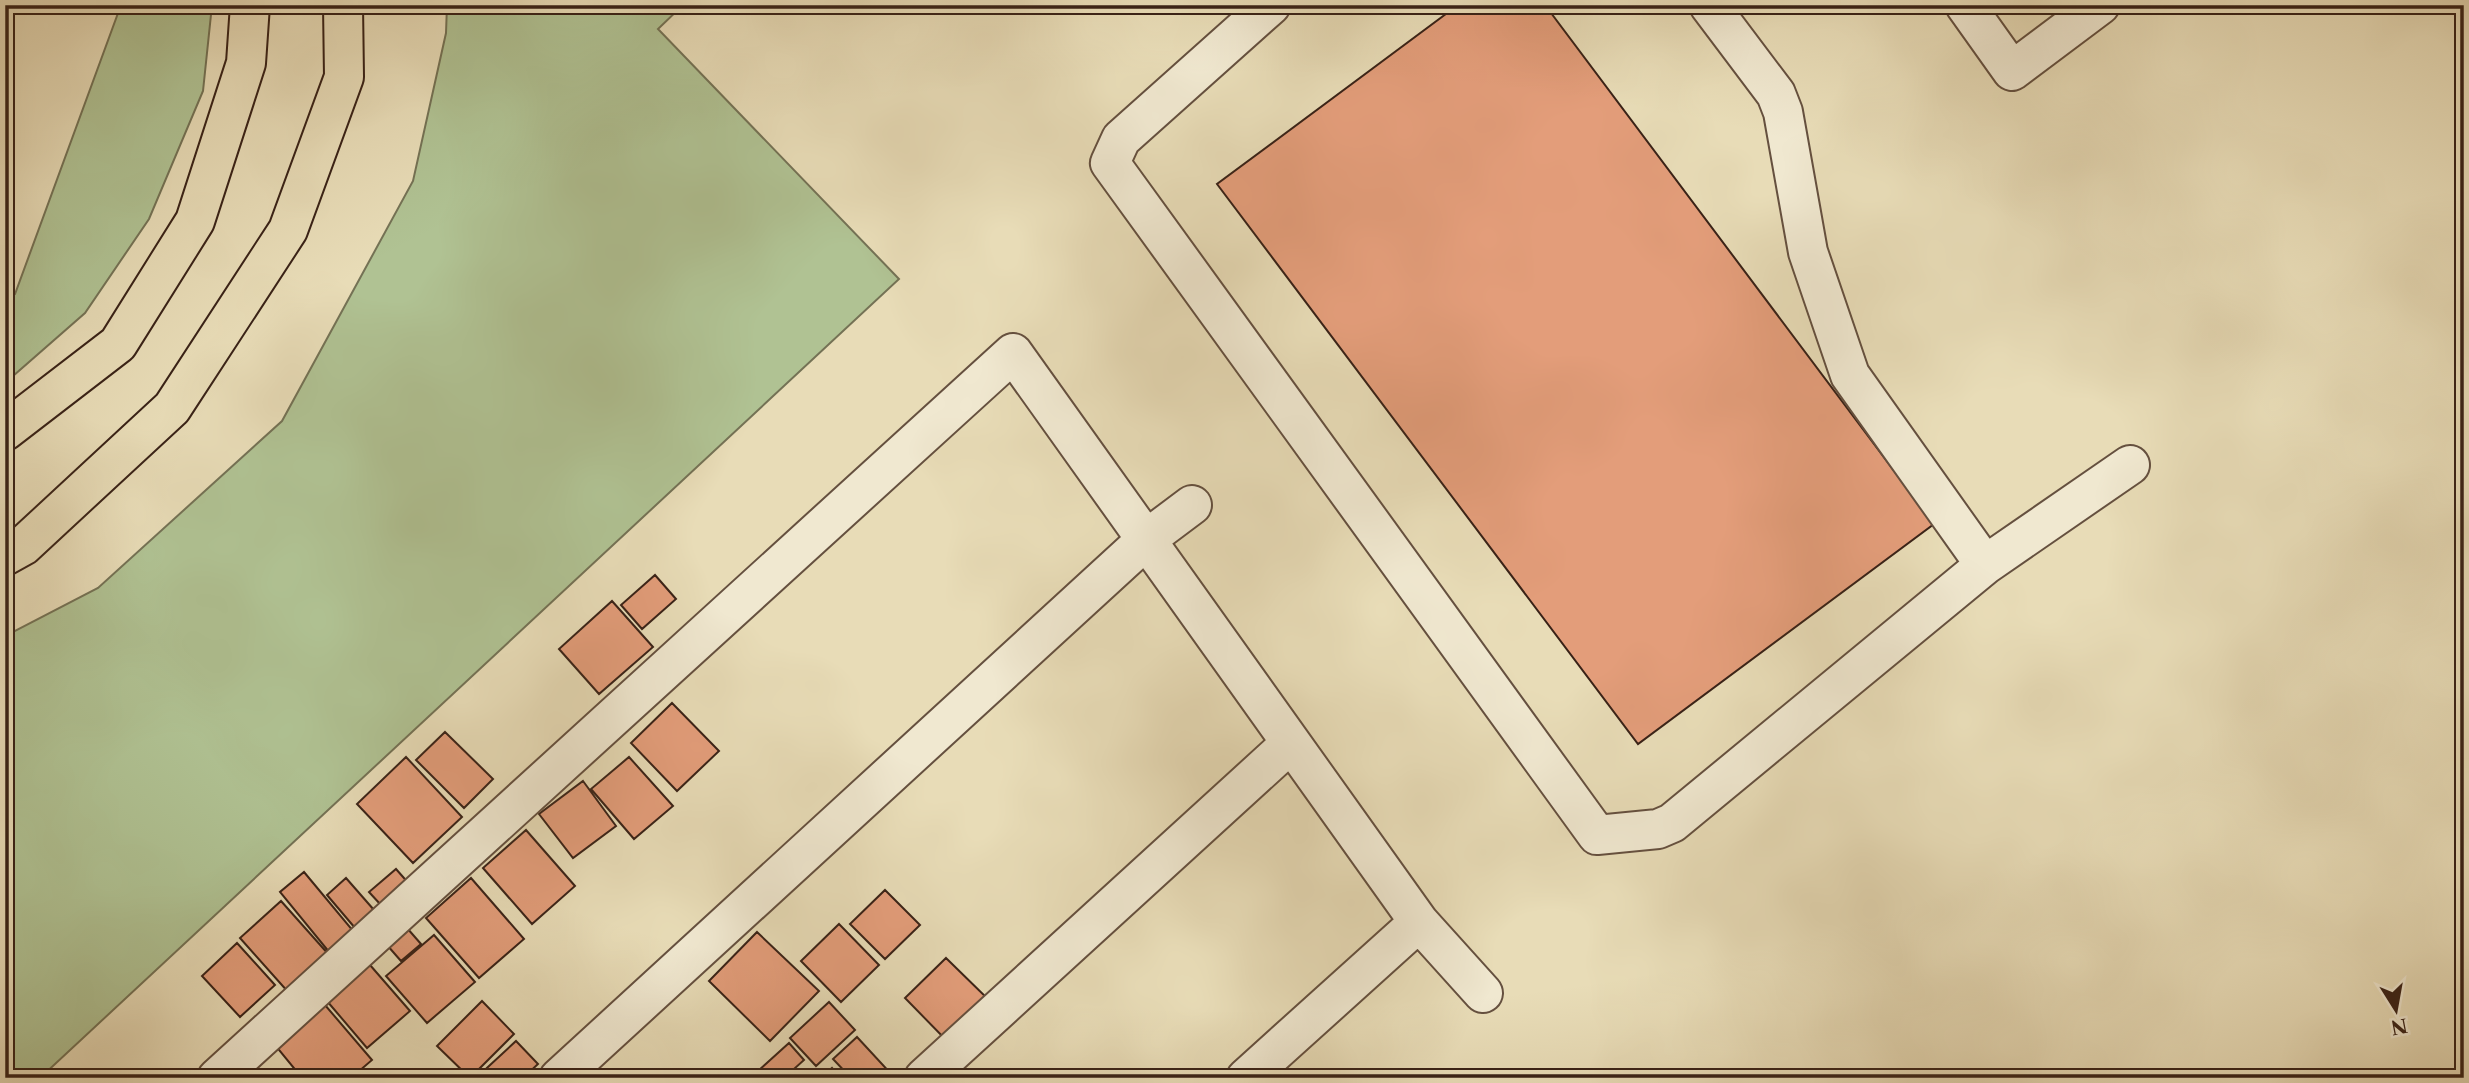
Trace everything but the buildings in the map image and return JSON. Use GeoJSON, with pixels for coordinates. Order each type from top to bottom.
{"type":"FeatureCollection","features":[{"type":"Feature","properties":{"kind":"highway"},"geometry":{"type":"LineString","coordinates":[[5,431],[118,344],[195,221],[246,63],[250,5]]}},
{"type":"Feature","properties":{"kind":"highway"},"geometry":{"type":"LineString","coordinates":[[5,556],[23,546],[172,408],[288,230],[344,77],[342,5]]}},
{"type":"Feature","properties":{"kind":"street"},"geometry":{"type":"LineString","coordinates":[[1271,5],[1121,139],[1110,163],[1597,835],[1658,829],[1672,823],[1985,565],[2130,465]]}},
{"type":"Feature","properties":{"kind":"street"},"geometry":{"type":"LineString","coordinates":[[1709,5],[1776,94],[1783,112],[1808,253],[1850,375],[1985,565]]}},
{"type":"Feature","properties":{"kind":"street"},"geometry":{"type":"LineString","coordinates":[[1965,5],[2012,71],[2100,5]]}},
{"type":"Feature","properties":{"kind":"street"},"geometry":{"type":"LineString","coordinates":[[217,1078],[1013,353],[1148,538],[1419,922],[1483,993]]}},
{"type":"Feature","properties":{"kind":"street"},"geometry":{"type":"LineString","coordinates":[[559,1078],[1148,538],[1192,505]]}},
{"type":"Feature","properties":{"kind":"street"},"geometry":{"type":"LineString","coordinates":[[923,1078],[1291,743]]}},
{"type":"Feature","properties":{"kind":"street"},"geometry":{"type":"LineString","coordinates":[[1246,1078],[1419,922]]}},
{"type":"Feature","properties":{"kind":"green space"},"geometry":{"type":"Polygon","coordinates":[[[121,5],[212,5],[203,91],[149,219],[85,313],[5,383],[5,299],[15,294],[121,5]]]}},
{"type":"Feature","properties":{"kind":"green space"},"geometry":{"type":"Polygon","coordinates":[[[447,5],[683,5],[658,29],[899,279],[40,1078],[5,1078],[5,636],[98,588],[282,421],[413,181],[446,33],[447,5]]]}}]}
